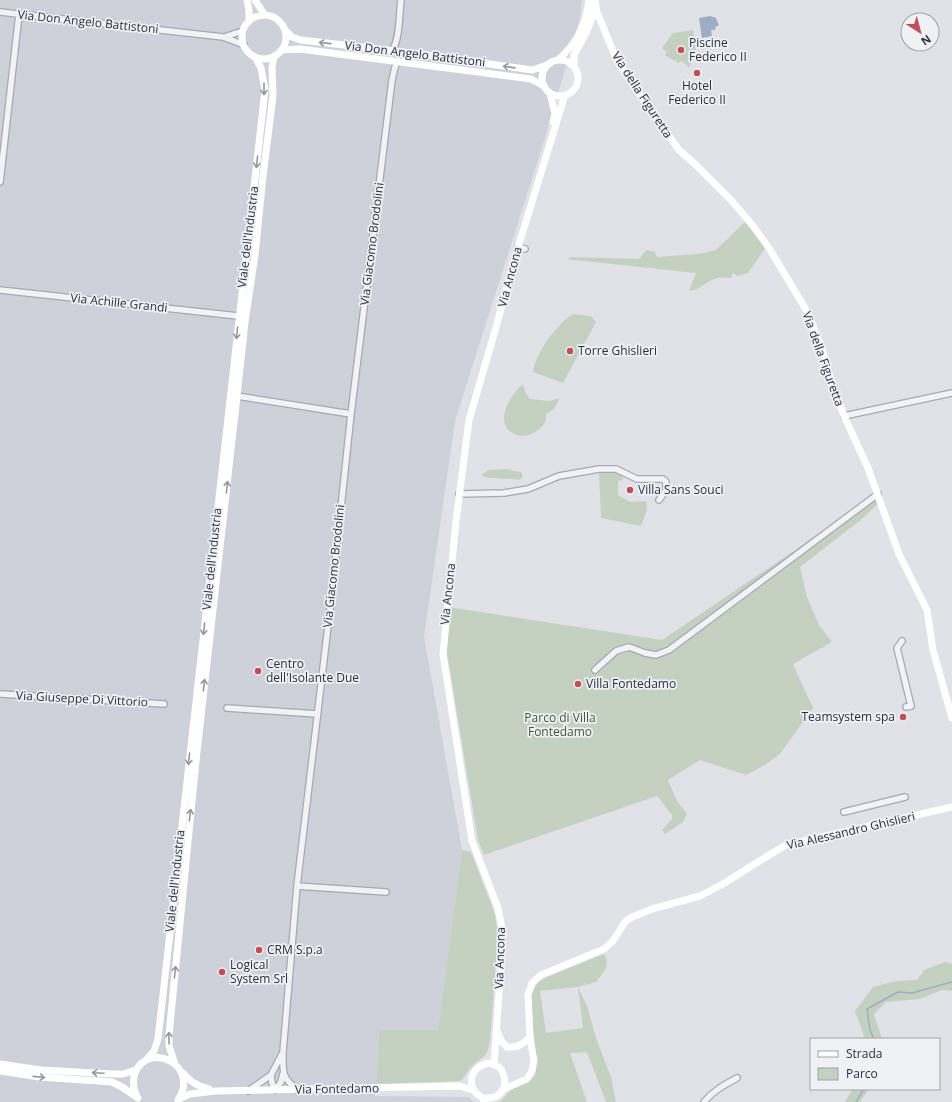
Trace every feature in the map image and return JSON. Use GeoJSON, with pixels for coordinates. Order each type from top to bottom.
{"type":"FeatureCollection","features":[{"type":"Feature","properties":{"kind":"main road"},"geometry":{"type":"LineString","coordinates":[[247,0],[249,20]]}},
{"type":"Feature","properties":{"kind":"main road"},"geometry":{"type":"LineString","coordinates":[[244,45],[242,31],[249,20],[253,17],[264,14],[255,0]]}},
{"type":"Feature","properties":{"kind":"main road"},"geometry":{"type":"LineString","coordinates":[[544,86],[542,75],[547,65],[558,60],[569,50],[581,30],[587,13],[589,0]]}},
{"type":"Feature","properties":{"kind":"main road","name":"Via Ancona"},"geometry":{"type":"LineString","coordinates":[[494,1065],[503,934],[498,908],[472,841],[443,654],[446,606],[469,420],[521,248],[549,148],[566,96],[575,89],[578,81],[578,73],[574,65],[574,55],[593,16],[595,0]]}},
{"type":"Feature","properties":{"kind":"main road","name":"Via della Figuretta"},"geometry":{"type":"LineString","coordinates":[[595,0],[597,12],[617,61],[679,150],[732,201],[753,226],[769,248],[811,320],[844,416],[868,468],[899,554],[927,610],[933,650],[952,718]]}},
{"type":"Feature","properties":{"kind":"main road","name":"Via Don Angelo Battistoni"},"geometry":{"type":"LineString","coordinates":[[264,14],[271,15],[277,19],[292,37],[301,40],[532,70],[547,65]]}},
{"type":"Feature","properties":{"kind":"main road"},"geometry":{"type":"LineString","coordinates":[[255,57],[268,59],[282,50],[285,44],[285,30]]}},
{"type":"Feature","properties":{"kind":"main road","name":"Via Don Angelo Battistoni"},"geometry":{"type":"LineString","coordinates":[[244,45],[246,50],[255,57]]}},
{"type":"Feature","properties":{"kind":"main road","name":"Via Don Angelo Battistoni"},"geometry":{"type":"LineString","coordinates":[[282,50],[300,49],[531,78],[544,86]]}},
{"type":"Feature","properties":{"kind":"main road","name":"Viale dell'Industria"},"geometry":{"type":"LineString","coordinates":[[175,1064],[169,1046],[169,1029],[196,761],[245,322],[255,255],[273,96],[272,68],[274,56]]}},
{"type":"Feature","properties":{"kind":"main road","name":"Viale dell'Industria"},"geometry":{"type":"LineString","coordinates":[[146,1060],[154,1051],[158,1039],[194,708],[230,400],[238,316],[265,90],[261,68],[255,57]]}},
{"type":"Feature","properties":{"kind":"main road"},"geometry":{"type":"LineString","coordinates":[[558,60],[566,60],[574,65]]}},
{"type":"Feature","properties":{"kind":"main road","name":"Via Ancona"},"geometry":{"type":"LineString","coordinates":[[544,86],[550,93],[555,114],[549,148]]}},
{"type":"Feature","properties":{"kind":"main road"},"geometry":{"type":"LineString","coordinates":[[550,93],[558,96],[566,96]]}},
{"type":"Feature","properties":{"kind":"main road","name":"Via Alessandro Ghislieri"},"geometry":{"type":"LineString","coordinates":[[522,1081],[527,1079],[532,1071],[534,1061],[530,1037],[528,994],[532,983],[541,975],[604,949],[613,941],[625,922],[630,918],[652,909],[700,896],[723,884],[786,845],[952,807]]}},
{"type":"Feature","properties":{"kind":"main road"},"geometry":{"type":"LineString","coordinates":[[497,1029],[502,1042],[507,1047],[518,1046],[530,1037]]}},
{"type":"Feature","properties":{"kind":"main road","name":"Via Ancona"},"geometry":{"type":"LineString","coordinates":[[472,1078],[473,1074],[478,1068],[485,1065],[495,1045]]}},
{"type":"Feature","properties":{"kind":"main road"},"geometry":{"type":"LineString","coordinates":[[139,1100],[134,1092],[133,1077],[136,1070],[146,1060],[161,1058],[169,1060],[175,1064]]}},
{"type":"Feature","properties":{"kind":"main road"},"geometry":{"type":"LineString","coordinates":[[0,1064],[41,1070],[112,1074],[123,1074],[136,1070]]}},
{"type":"Feature","properties":{"kind":"main road","name":"Via Fontedamo"},"geometry":{"type":"LineString","coordinates":[[175,1064],[191,1083],[196,1086],[215,1091]]}},
{"type":"Feature","properties":{"kind":"main road"},"geometry":{"type":"LineString","coordinates":[[485,1065],[494,1065],[504,1074],[522,1081]]}},
{"type":"Feature","properties":{"kind":"main road"},"geometry":{"type":"LineString","coordinates":[[0,1071],[39,1077],[112,1082],[122,1087],[139,1100]]}},
{"type":"Feature","properties":{"kind":"main road","name":"Via Fontedamo"},"geometry":{"type":"LineString","coordinates":[[177,1101],[184,1087],[182,1073]]}},
{"type":"Feature","properties":{"kind":"main road"},"geometry":{"type":"LineString","coordinates":[[504,1074],[504,1088]]}},
{"type":"Feature","properties":{"kind":"main road"},"geometry":{"type":"LineString","coordinates":[[472,1078],[471,1082],[473,1090],[483,1100],[487,1098],[495,1099],[504,1088],[522,1081]]}},
{"type":"Feature","properties":{"kind":"main road"},"geometry":{"type":"LineString","coordinates":[[459,1086],[472,1078]]}},
{"type":"Feature","properties":{"kind":"main road","name":"Via Fontedamo"},"geometry":{"type":"LineString","coordinates":[[177,1101],[190,1094],[215,1091],[459,1086],[473,1090]]}},
{"type":"Feature","properties":{"kind":"street"},"geometry":{"type":"LineString","coordinates":[[395,51],[401,0]]}},
{"type":"Feature","properties":{"kind":"street","name":"Via Don Angelo Battistoni"},"geometry":{"type":"LineString","coordinates":[[0,12],[223,37],[244,45]]}},
{"type":"Feature","properties":{"kind":"street"},"geometry":{"type":"LineString","coordinates":[[0,182],[19,14]]}},
{"type":"Feature","properties":{"kind":"street","name":"Via Don Angelo Battistoni"},"geometry":{"type":"LineString","coordinates":[[223,37],[242,31]]}},
{"type":"Feature","properties":{"kind":"street","name":"Via Giacomo Brodolini"},"geometry":{"type":"LineString","coordinates":[[276,1090],[281,1082],[283,1074],[283,1052],[297,886],[331,601],[351,414],[394,61]]}},
{"type":"Feature","properties":{"kind":"street","name":"Via Achille Grandi"},"geometry":{"type":"LineString","coordinates":[[0,290],[238,316]]}},
{"type":"Feature","properties":{"kind":"street"},"geometry":{"type":"LineString","coordinates":[[844,416],[952,393]]}},
{"type":"Feature","properties":{"kind":"street"},"geometry":{"type":"LineString","coordinates":[[237,396],[351,414]]}},
{"type":"Feature","properties":{"kind":"street"},"geometry":{"type":"LineString","coordinates":[[459,494],[504,493],[528,489],[559,476],[599,469],[616,469],[637,479],[663,479],[666,482],[666,490],[660,500]]}},
{"type":"Feature","properties":{"kind":"street"},"geometry":{"type":"LineString","coordinates":[[595,670],[616,651],[629,647],[645,653],[656,654],[669,650],[878,494]]}},
{"type":"Feature","properties":{"kind":"street"},"geometry":{"type":"LineString","coordinates":[[902,641],[897,648],[911,706],[906,707]]}},
{"type":"Feature","properties":{"kind":"street","name":"Via Giuseppe Di Vittorio"},"geometry":{"type":"LineString","coordinates":[[0,694],[164,704]]}},
{"type":"Feature","properties":{"kind":"street"},"geometry":{"type":"LineString","coordinates":[[227,708],[317,714]]}},
{"type":"Feature","properties":{"kind":"street"},"geometry":{"type":"LineString","coordinates":[[844,812],[905,797]]}},
{"type":"Feature","properties":{"kind":"street"},"geometry":{"type":"LineString","coordinates":[[297,886],[386,892]]}},
{"type":"Feature","properties":{"kind":"street","name":"Via Giacomo Brodolini"},"geometry":{"type":"LineString","coordinates":[[248,1090],[271,1075],[283,1052]]}},
{"type":"Feature","properties":{"kind":"street"},"geometry":{"type":"LineString","coordinates":[[283,1074],[289,1083],[297,1090]]}},
{"type":"Feature","properties":{"kind":"street"},"geometry":{"type":"LineString","coordinates":[[271,1075],[272,1083],[276,1090]]}},
{"type":"Feature","properties":{"kind":"street"},"geometry":{"type":"LineString","coordinates":[[704,1102],[712,1093],[724,1084],[736,1078]]}},
{"type":"Feature","properties":{"kind":"shaded area"},"geometry":{"type":"Polygon","coordinates":[[[0,0],[582,0],[580,18],[545,138],[455,421],[424,637],[462,850],[438,1031],[379,1030],[375,1096],[469,1097],[474,1102],[0,1102],[0,0]]]}},
{"type":"Feature","properties":{"kind":"green space","name":"Piscine Federico II"},"geometry":{"type":"Polygon","coordinates":[[[693,30],[697,57],[689,67],[681,61],[679,63],[676,62],[677,59],[675,61],[665,55],[667,52],[662,48],[673,33],[693,30]]]}},
{"type":"Feature","properties":{"kind":"green space"},"geometry":{"type":"Polygon","coordinates":[[[746,221],[766,247],[748,273],[737,276],[733,273],[731,278],[714,279],[693,291],[689,291],[696,273],[556,258],[639,259],[646,250],[655,252],[657,257],[699,254],[716,250],[746,221]]]}},
{"type":"Feature","properties":{"kind":"green space"},"geometry":{"type":"Polygon","coordinates":[[[573,314],[591,316],[596,322],[563,383],[533,372],[537,358],[548,339],[563,322],[573,314]]]}},
{"type":"Feature","properties":{"kind":"green space"},"geometry":{"type":"Polygon","coordinates":[[[523,384],[525,392],[530,399],[550,401],[560,398],[554,409],[546,414],[545,422],[542,427],[530,435],[521,436],[514,434],[508,429],[504,416],[513,395],[523,384]]]}},
{"type":"Feature","properties":{"kind":"green space"},"geometry":{"type":"Polygon","coordinates":[[[504,469],[521,472],[523,477],[519,480],[490,478],[481,475],[489,470],[504,469]]]}},
{"type":"Feature","properties":{"kind":"green space"},"geometry":{"type":"Polygon","coordinates":[[[612,470],[623,475],[623,480],[618,481],[618,495],[630,502],[646,501],[647,510],[641,526],[601,518],[599,472],[612,470]]]}},
{"type":"Feature","properties":{"kind":"green space","name":"Parco di Villa Fontedamo"},"geometry":{"type":"Polygon","coordinates":[[[878,494],[880,502],[862,519],[800,567],[807,597],[819,625],[832,642],[793,664],[813,708],[780,754],[765,765],[746,775],[700,760],[668,780],[677,801],[687,814],[683,822],[665,834],[662,830],[672,819],[672,815],[657,796],[484,855],[478,840],[447,653],[448,607],[662,640],[878,494]]]}},
{"type":"Feature","properties":{"kind":"green space"},"geometry":{"type":"Polygon","coordinates":[[[462,850],[471,852],[495,914],[498,935],[490,1041],[486,1054],[470,1068],[460,1081],[376,1084],[379,1030],[438,1030],[462,850]]]}},
{"type":"Feature","properties":{"kind":"green space"},"geometry":{"type":"Polygon","coordinates":[[[604,954],[607,965],[596,982],[578,987],[587,1006],[596,1038],[611,1077],[616,1102],[606,1102],[587,1052],[570,1053],[587,1102],[500,1102],[513,1088],[529,1081],[536,1072],[531,995],[538,982],[604,954]],[[578,987],[540,991],[546,1033],[583,1028],[578,987]]]}},
{"type":"Feature","properties":{"kind":"green space"},"geometry":{"type":"Polygon","coordinates":[[[945,962],[952,964],[952,991],[942,990],[920,999],[886,1002],[874,1014],[882,1038],[865,1038],[855,1011],[873,987],[896,981],[917,980],[924,970],[945,962]]]}},
{"type":"Feature","properties":{"kind":"green space"},"geometry":{"type":"Polygon","coordinates":[[[851,1090],[868,1090],[860,1102],[845,1102],[851,1090]]]}},
{"type":"Feature","properties":{"kind":"water"},"geometry":{"type":"Polygon","coordinates":[[[710,16],[716,18],[719,26],[716,26],[715,30],[711,30],[712,36],[702,38],[699,18],[710,16]]]}},
{"type":"Feature","properties":{"kind":"waterway"},"geometry":{"type":"LineString","coordinates":[[874,1038],[870,1030],[867,1009],[898,992],[912,993],[952,982]]}},
{"type":"Feature","properties":{"kind":"waterway"},"geometry":{"type":"LineString","coordinates":[[856,1102],[863,1090]]}},
{"type":"Feature","properties":{"kind":"place","name":"Piscine Federico II"},"geometry":{"type":"Point","coordinates":[681,50]}},
{"type":"Feature","properties":{"kind":"place","name":"Hotel Federico II"},"geometry":{"type":"Point","coordinates":[697,73]}},
{"type":"Feature","properties":{"kind":"place","name":"Torre Ghislieri"},"geometry":{"type":"Point","coordinates":[570,351]}},
{"type":"Feature","properties":{"kind":"place","name":"Villa Sans Souci"},"geometry":{"type":"Point","coordinates":[630,490]}},
{"type":"Feature","properties":{"kind":"place","name":"Centro dell'Isolante Due"},"geometry":{"type":"Point","coordinates":[258,671]}},
{"type":"Feature","properties":{"kind":"place","name":"Villa Fontedamo"},"geometry":{"type":"Point","coordinates":[578,684]}},
{"type":"Feature","properties":{"kind":"place","name":"Teamsystem spa"},"geometry":{"type":"Point","coordinates":[903,717]}},
{"type":"Feature","properties":{"kind":"place","name":"CRM S.p.a"},"geometry":{"type":"Point","coordinates":[259,950]}},
{"type":"Feature","properties":{"kind":"place","name":"Logical System Srl"},"geometry":{"type":"Point","coordinates":[222,972]}}]}
